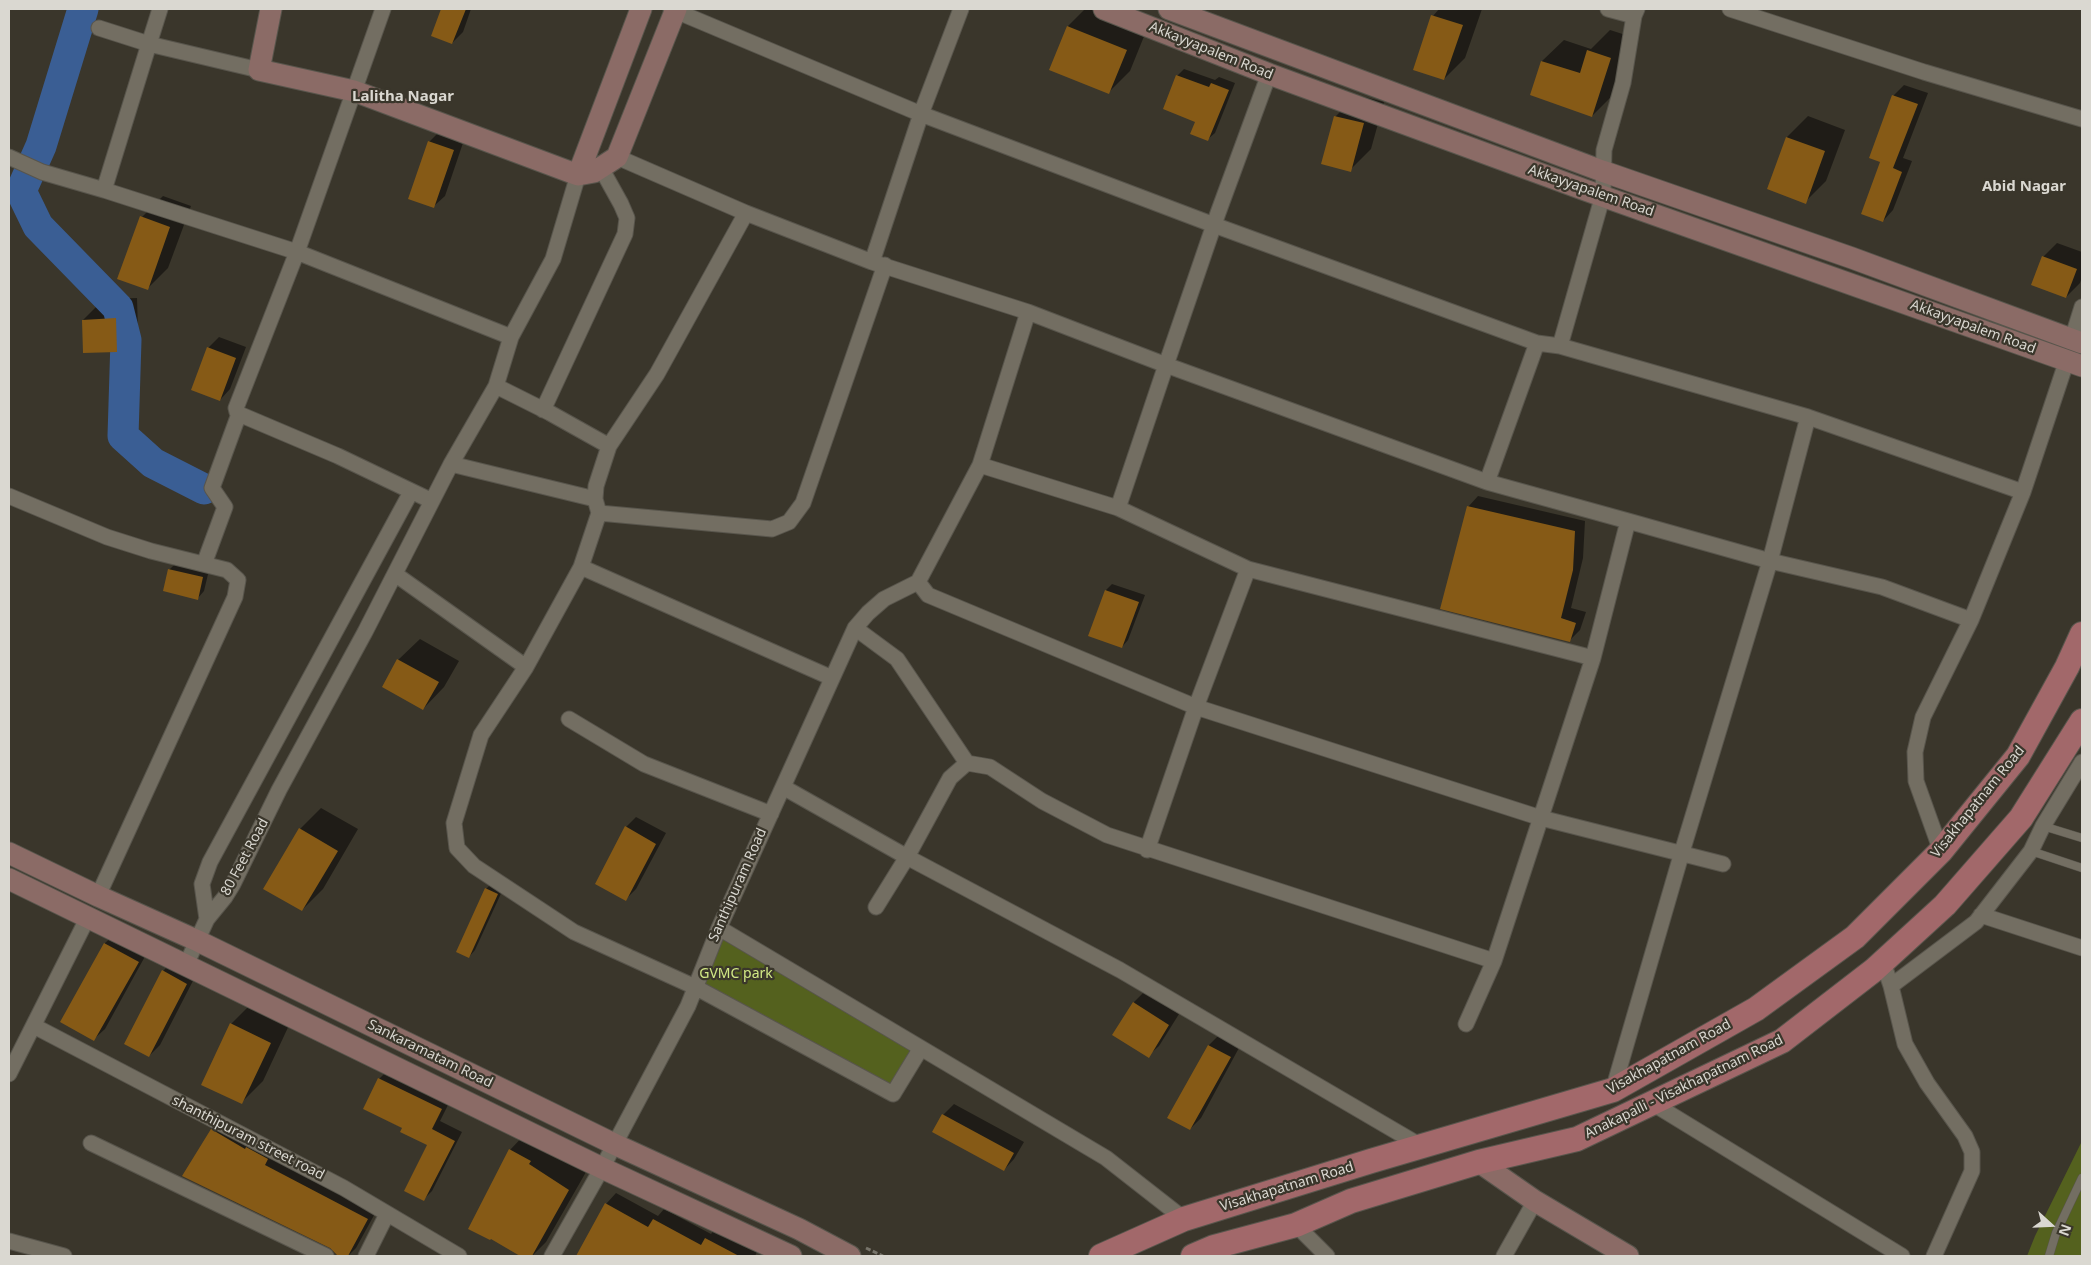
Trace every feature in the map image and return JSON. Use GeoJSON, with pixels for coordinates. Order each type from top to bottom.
{"type":"FeatureCollection","features":[{"type":"Feature","properties":{"kind":"main road"},"geometry":{"type":"LineString","coordinates":[[271,9],[258,70],[354,91],[578,175],[594,172],[609,162],[674,9]]}},
{"type":"Feature","properties":{"kind":"main road"},"geometry":{"type":"LineString","coordinates":[[578,175],[642,9]]}},
{"type":"Feature","properties":{"kind":"main road","name":"Akkayyapalem Road"},"geometry":{"type":"LineString","coordinates":[[1104,9],[1269,74],[2075,363]]}},
{"type":"Feature","properties":{"kind":"main road"},"geometry":{"type":"LineString","coordinates":[[1169,9],[1602,171],[1852,258],[2077,341]]}},
{"type":"Feature","properties":{"kind":"main road","name":"Visakhapatnam Road"},"geometry":{"type":"LineString","coordinates":[[1101,1256],[1184,1219],[1421,1146],[1613,1090],[1756,1010],[1855,938],[1941,851],[2018,756],[2067,667],[2082,634]]}},
{"type":"Feature","properties":{"kind":"main road","name":"Anakapalli - Visakhapatnam Road"},"geometry":{"type":"LineString","coordinates":[[1193,1256],[1214,1247],[1296,1226],[1352,1201],[1479,1162],[1577,1139],[1782,1041],[1883,962],[1945,905],[2021,818],[2082,721]]}},
{"type":"Feature","properties":{"kind":"main road","name":"Sankaramatam Road"},"geometry":{"type":"LineString","coordinates":[[9,853],[198,941],[614,1144],[799,1229],[850,1256]]}},
{"type":"Feature","properties":{"kind":"main road","name":"Sankaramatam Road"},"geometry":{"type":"LineString","coordinates":[[9,878],[602,1168],[785,1255]]}},
{"type":"Feature","properties":{"kind":"main road"},"geometry":{"type":"LineString","coordinates":[[1479,1162],[1535,1201],[1628,1256]]}},
{"type":"Feature","properties":{"kind":"street"},"geometry":{"type":"LineString","coordinates":[[104,190],[160,9]]}},
{"type":"Feature","properties":{"kind":"street"},"geometry":{"type":"LineString","coordinates":[[383,9],[296,252],[236,408],[239,414],[338,456],[432,501]]}},
{"type":"Feature","properties":{"kind":"street"},"geometry":{"type":"LineString","coordinates":[[674,9],[920,114],[1214,225],[1537,343],[1560,346],[1808,418],[2022,492]]}},
{"type":"Feature","properties":{"kind":"street"},"geometry":{"type":"LineString","coordinates":[[451,464],[597,506],[772,529],[789,522],[803,503],[879,264],[920,114],[961,9]]}},
{"type":"Feature","properties":{"kind":"street"},"geometry":{"type":"LineString","coordinates":[[1560,346],[1603,195],[1602,171],[1604,150],[1623,83],[1635,12],[1608,9]]}},
{"type":"Feature","properties":{"kind":"street"},"geometry":{"type":"LineString","coordinates":[[1730,9],[1924,72],[2082,120]]}},
{"type":"Feature","properties":{"kind":"street"},"geometry":{"type":"LineString","coordinates":[[98,28],[149,44],[258,70]]}},
{"type":"Feature","properties":{"kind":"street"},"geometry":{"type":"LineString","coordinates":[[1118,508],[1214,225],[1269,74]]}},
{"type":"Feature","properties":{"kind":"street"},"geometry":{"type":"LineString","coordinates":[[15,160],[42,172],[296,252],[511,337]]}},
{"type":"Feature","properties":{"kind":"street"},"geometry":{"type":"LineString","coordinates":[[609,162],[879,264],[1028,312],[1166,365],[1487,482],[1770,561],[1882,587],[1971,620]]}},
{"type":"Feature","properties":{"kind":"street"},"geometry":{"type":"LineString","coordinates":[[543,410],[625,234],[626,218],[609,162]]}},
{"type":"Feature","properties":{"kind":"street","name":"80 Feet Road"},"geometry":{"type":"LineString","coordinates":[[207,919],[233,884],[279,790],[395,574],[451,464],[496,386],[511,337],[553,259],[578,175]]}},
{"type":"Feature","properties":{"kind":"street"},"geometry":{"type":"LineString","coordinates":[[746,213],[657,374],[609,446],[596,486],[597,506],[581,567],[526,667],[481,735],[454,823],[457,848],[474,866],[574,932],[695,987],[892,1094],[922,1048]]}},
{"type":"Feature","properties":{"kind":"street"},"geometry":{"type":"LineString","coordinates":[[2077,341],[2082,307]]}},
{"type":"Feature","properties":{"kind":"street"},"geometry":{"type":"LineString","coordinates":[[1028,312],[980,465],[918,582],[928,595],[1196,706],[1541,818],[1682,852],[1723,864]]}},
{"type":"Feature","properties":{"kind":"street"},"geometry":{"type":"LineString","coordinates":[[1487,482],[1537,343]]}},
{"type":"Feature","properties":{"kind":"street"},"geometry":{"type":"LineString","coordinates":[[1941,851],[1916,781],[1915,752],[1923,717],[1971,620],[2075,363]]}},
{"type":"Feature","properties":{"kind":"street"},"geometry":{"type":"LineString","coordinates":[[496,386],[609,446]]}},
{"type":"Feature","properties":{"kind":"street"},"geometry":{"type":"LineString","coordinates":[[204,564],[225,507],[212,488],[239,414]]}},
{"type":"Feature","properties":{"kind":"street"},"geometry":{"type":"LineString","coordinates":[[1613,1090],[1682,852],[1770,561],[1808,418]]}},
{"type":"Feature","properties":{"kind":"street"},"geometry":{"type":"LineString","coordinates":[[980,465],[1118,508],[1248,569],[1592,658]]}},
{"type":"Feature","properties":{"kind":"street","name":"80 Feet Road"},"geometry":{"type":"LineString","coordinates":[[207,919],[202,884],[210,862],[411,492]]}},
{"type":"Feature","properties":{"kind":"street"},"geometry":{"type":"LineString","coordinates":[[9,496],[107,537],[150,551],[227,570],[238,580],[235,597],[98,896]]}},
{"type":"Feature","properties":{"kind":"street"},"geometry":{"type":"LineString","coordinates":[[1466,1024],[1494,961],[1541,818],[1592,658],[1628,521]]}},
{"type":"Feature","properties":{"kind":"street"},"geometry":{"type":"LineString","coordinates":[[581,567],[832,678]]}},
{"type":"Feature","properties":{"kind":"street"},"geometry":{"type":"LineString","coordinates":[[1147,850],[1196,706],[1248,569]]}},
{"type":"Feature","properties":{"kind":"street"},"geometry":{"type":"LineString","coordinates":[[395,574],[526,667]]}},
{"type":"Feature","properties":{"kind":"street","name":"Santhipuram Road"},"geometry":{"type":"LineString","coordinates":[[552,1256],[602,1168],[688,1006],[719,928],[855,628],[884,598],[918,582]]}},
{"type":"Feature","properties":{"kind":"street"},"geometry":{"type":"LineString","coordinates":[[855,628],[897,659],[967,763],[990,767],[1042,801],[1099,831],[1147,850],[1494,961]]}},
{"type":"Feature","properties":{"kind":"street"},"geometry":{"type":"LineString","coordinates":[[569,719],[644,764],[771,814]]}},
{"type":"Feature","properties":{"kind":"street"},"geometry":{"type":"LineString","coordinates":[[1892,986],[1976,922],[2031,852],[2043,826],[2082,762]]}},
{"type":"Feature","properties":{"kind":"street"},"geometry":{"type":"LineString","coordinates":[[876,907],[907,858],[950,778],[967,763]]}},
{"type":"Feature","properties":{"kind":"street"},"geometry":{"type":"LineString","coordinates":[[783,787],[907,858],[1120,970],[1421,1146]]}},
{"type":"Feature","properties":{"kind":"street"},"geometry":{"type":"LineString","coordinates":[[1981,915],[2082,948]]}},
{"type":"Feature","properties":{"kind":"street"},"geometry":{"type":"LineString","coordinates":[[9,1074],[88,917]]}},
{"type":"Feature","properties":{"kind":"street"},"geometry":{"type":"LineString","coordinates":[[186,965],[207,919]]}},
{"type":"Feature","properties":{"kind":"street"},"geometry":{"type":"LineString","coordinates":[[719,928],[1106,1158],[1184,1219]]}},
{"type":"Feature","properties":{"kind":"street"},"geometry":{"type":"LineString","coordinates":[[1883,962],[1892,986],[1905,1044],[1927,1083],[1965,1136],[1972,1152],[1972,1171],[1934,1256]]}},
{"type":"Feature","properties":{"kind":"street","name":"shanthipuram street road"},"geometry":{"type":"LineString","coordinates":[[34,1026],[344,1188],[459,1256]]}},
{"type":"Feature","properties":{"kind":"street"},"geometry":{"type":"LineString","coordinates":[[1652,1103],[1902,1256]]}},
{"type":"Feature","properties":{"kind":"street"},"geometry":{"type":"LineString","coordinates":[[91,1143],[326,1256]]}},
{"type":"Feature","properties":{"kind":"street"},"geometry":{"type":"LineString","coordinates":[[1504,1256],[1535,1201]]}},
{"type":"Feature","properties":{"kind":"street"},"geometry":{"type":"LineString","coordinates":[[366,1256],[387,1214]]}},
{"type":"Feature","properties":{"kind":"street"},"geometry":{"type":"LineString","coordinates":[[1296,1226],[1327,1256]]}},
{"type":"Feature","properties":{"kind":"street"},"geometry":{"type":"LineString","coordinates":[[9,1241],[48,1254],[64,1256]]}},
{"type":"Feature","properties":{"kind":"lane"},"geometry":{"type":"LineString","coordinates":[[2043,826],[2082,838]]}},
{"type":"Feature","properties":{"kind":"lane"},"geometry":{"type":"LineString","coordinates":[[2031,852],[2082,868]]}},
{"type":"Feature","properties":{"kind":"lane"},"geometry":{"type":"LineString","coordinates":[[2049,1256],[2056,1232],[2082,1178]]}},
{"type":"Feature","properties":{"kind":"green space","name":"GVMC park"},"geometry":{"type":"Polygon","coordinates":[[[719,928],[921,1048],[893,1094],[695,987],[719,928]]]}},
{"type":"Feature","properties":{"kind":"green space"},"geometry":{"type":"Polygon","coordinates":[[[2082,1141],[2082,1256],[2027,1256],[2035,1236],[2082,1141]]]}},
{"type":"Feature","properties":{"kind":"building"},"geometry":{"type":"Polygon","coordinates":[[[441,9],[466,9],[452,44],[431,36],[441,9]]]}},
{"type":"Feature","properties":{"kind":"building"},"geometry":{"type":"Polygon","coordinates":[[[1431,15],[1463,25],[1444,80],[1413,70],[1431,15]]]}},
{"type":"Feature","properties":{"kind":"building"},"geometry":{"type":"Polygon","coordinates":[[[1067,26],[1127,50],[1109,94],[1049,70],[1067,26]]]}},
{"type":"Feature","properties":{"kind":"building"},"geometry":{"type":"Polygon","coordinates":[[[1587,50],[1611,58],[1592,117],[1530,95],[1541,61],[1580,73],[1587,50]]]}},
{"type":"Feature","properties":{"kind":"building"},"geometry":{"type":"Polygon","coordinates":[[[1176,75],[1209,87],[1211,83],[1229,90],[1208,141],[1190,134],[1195,122],[1163,109],[1176,75]]]}},
{"type":"Feature","properties":{"kind":"building"},"geometry":{"type":"Polygon","coordinates":[[[1892,95],[1918,104],[1893,168],[1902,172],[1883,222],[1861,214],[1880,162],[1869,158],[1892,95]]]}},
{"type":"Feature","properties":{"kind":"building"},"geometry":{"type":"Polygon","coordinates":[[[1334,116],[1364,123],[1351,172],[1321,164],[1334,116]]]}},
{"type":"Feature","properties":{"kind":"building"},"geometry":{"type":"Polygon","coordinates":[[[1786,137],[1825,151],[1806,204],[1767,189],[1786,137]]]}},
{"type":"Feature","properties":{"kind":"building"},"geometry":{"type":"Polygon","coordinates":[[[428,141],[454,150],[434,208],[408,199],[428,141]]]}},
{"type":"Feature","properties":{"kind":"building"},"geometry":{"type":"Polygon","coordinates":[[[140,216],[170,227],[148,290],[117,279],[140,216]]]}},
{"type":"Feature","properties":{"kind":"building"},"geometry":{"type":"Polygon","coordinates":[[[2042,256],[2077,269],[2066,298],[2031,285],[2042,256]]]}},
{"type":"Feature","properties":{"kind":"building"},"geometry":{"type":"Polygon","coordinates":[[[116,318],[117,352],[83,353],[82,320],[116,318]]]}},
{"type":"Feature","properties":{"kind":"building"},"geometry":{"type":"Polygon","coordinates":[[[207,347],[236,358],[220,401],[191,390],[207,347]]]}},
{"type":"Feature","properties":{"kind":"building"},"geometry":{"type":"Polygon","coordinates":[[[1467,506],[1575,531],[1573,570],[1561,618],[1576,623],[1570,642],[1440,609],[1467,506]]]}},
{"type":"Feature","properties":{"kind":"building"},"geometry":{"type":"Polygon","coordinates":[[[168,569],[203,577],[198,600],[163,591],[168,569]]]}},
{"type":"Feature","properties":{"kind":"building"},"geometry":{"type":"Polygon","coordinates":[[[1105,590],[1139,602],[1122,648],[1088,636],[1105,590]]]}},
{"type":"Feature","properties":{"kind":"building"},"geometry":{"type":"Polygon","coordinates":[[[397,659],[439,682],[423,710],[382,687],[397,659]]]}},
{"type":"Feature","properties":{"kind":"building"},"geometry":{"type":"Polygon","coordinates":[[[625,826],[656,844],[626,901],[595,884],[625,826]]]}},
{"type":"Feature","properties":{"kind":"building"},"geometry":{"type":"Polygon","coordinates":[[[299,828],[338,851],[302,911],[263,889],[299,828]]]}},
{"type":"Feature","properties":{"kind":"building"},"geometry":{"type":"Polygon","coordinates":[[[485,888],[498,894],[469,958],[456,952],[485,888]]]}},
{"type":"Feature","properties":{"kind":"building"},"geometry":{"type":"Polygon","coordinates":[[[104,943],[139,962],[94,1041],[60,1022],[104,943]]]}},
{"type":"Feature","properties":{"kind":"building"},"geometry":{"type":"Polygon","coordinates":[[[162,970],[187,984],[149,1057],[124,1044],[162,970]]]}},
{"type":"Feature","properties":{"kind":"building"},"geometry":{"type":"Polygon","coordinates":[[[1133,1002],[1169,1025],[1149,1058],[1112,1035],[1133,1002]]]}},
{"type":"Feature","properties":{"kind":"building"},"geometry":{"type":"Polygon","coordinates":[[[230,1023],[271,1043],[242,1104],[201,1085],[230,1023]]]}},
{"type":"Feature","properties":{"kind":"building"},"geometry":{"type":"Polygon","coordinates":[[[1208,1045],[1231,1057],[1190,1130],[1167,1118],[1208,1045]]]}},
{"type":"Feature","properties":{"kind":"building"},"geometry":{"type":"Polygon","coordinates":[[[378,1078],[442,1109],[432,1129],[455,1141],[424,1201],[404,1191],[427,1145],[400,1132],[402,1128],[363,1109],[378,1078]]]}},
{"type":"Feature","properties":{"kind":"building"},"geometry":{"type":"Polygon","coordinates":[[[942,1114],[1014,1153],[1004,1171],[932,1132],[942,1114]]]}},
{"type":"Feature","properties":{"kind":"building"},"geometry":{"type":"Polygon","coordinates":[[[211,1129],[245,1149],[246,1147],[268,1159],[265,1165],[368,1219],[348,1256],[338,1256],[330,1248],[182,1176],[211,1129]]]}},
{"type":"Feature","properties":{"kind":"building"},"geometry":{"type":"Polygon","coordinates":[[[509,1149],[531,1161],[529,1164],[569,1190],[532,1256],[520,1256],[491,1239],[468,1229],[509,1149]]]}},
{"type":"Feature","properties":{"kind":"building"},"geometry":{"type":"Polygon","coordinates":[[[605,1203],[648,1227],[653,1219],[701,1245],[705,1238],[739,1256],[576,1256],[605,1203]]]}},
{"type":"Feature","properties":{"kind":"waterway"},"geometry":{"type":"LineString","coordinates":[[83,9],[41,146],[21,191],[38,226],[118,308],[126,340],[123,436],[153,463],[204,489]]}},
{"type":"Feature","properties":{"kind":"district","name":"Lalitha Nagar"},"geometry":{"type":"Point","coordinates":[403,97]}},
{"type":"Feature","properties":{"kind":"district","name":"Abid Nagar"},"geometry":{"type":"Point","coordinates":[2024,187]}}]}
